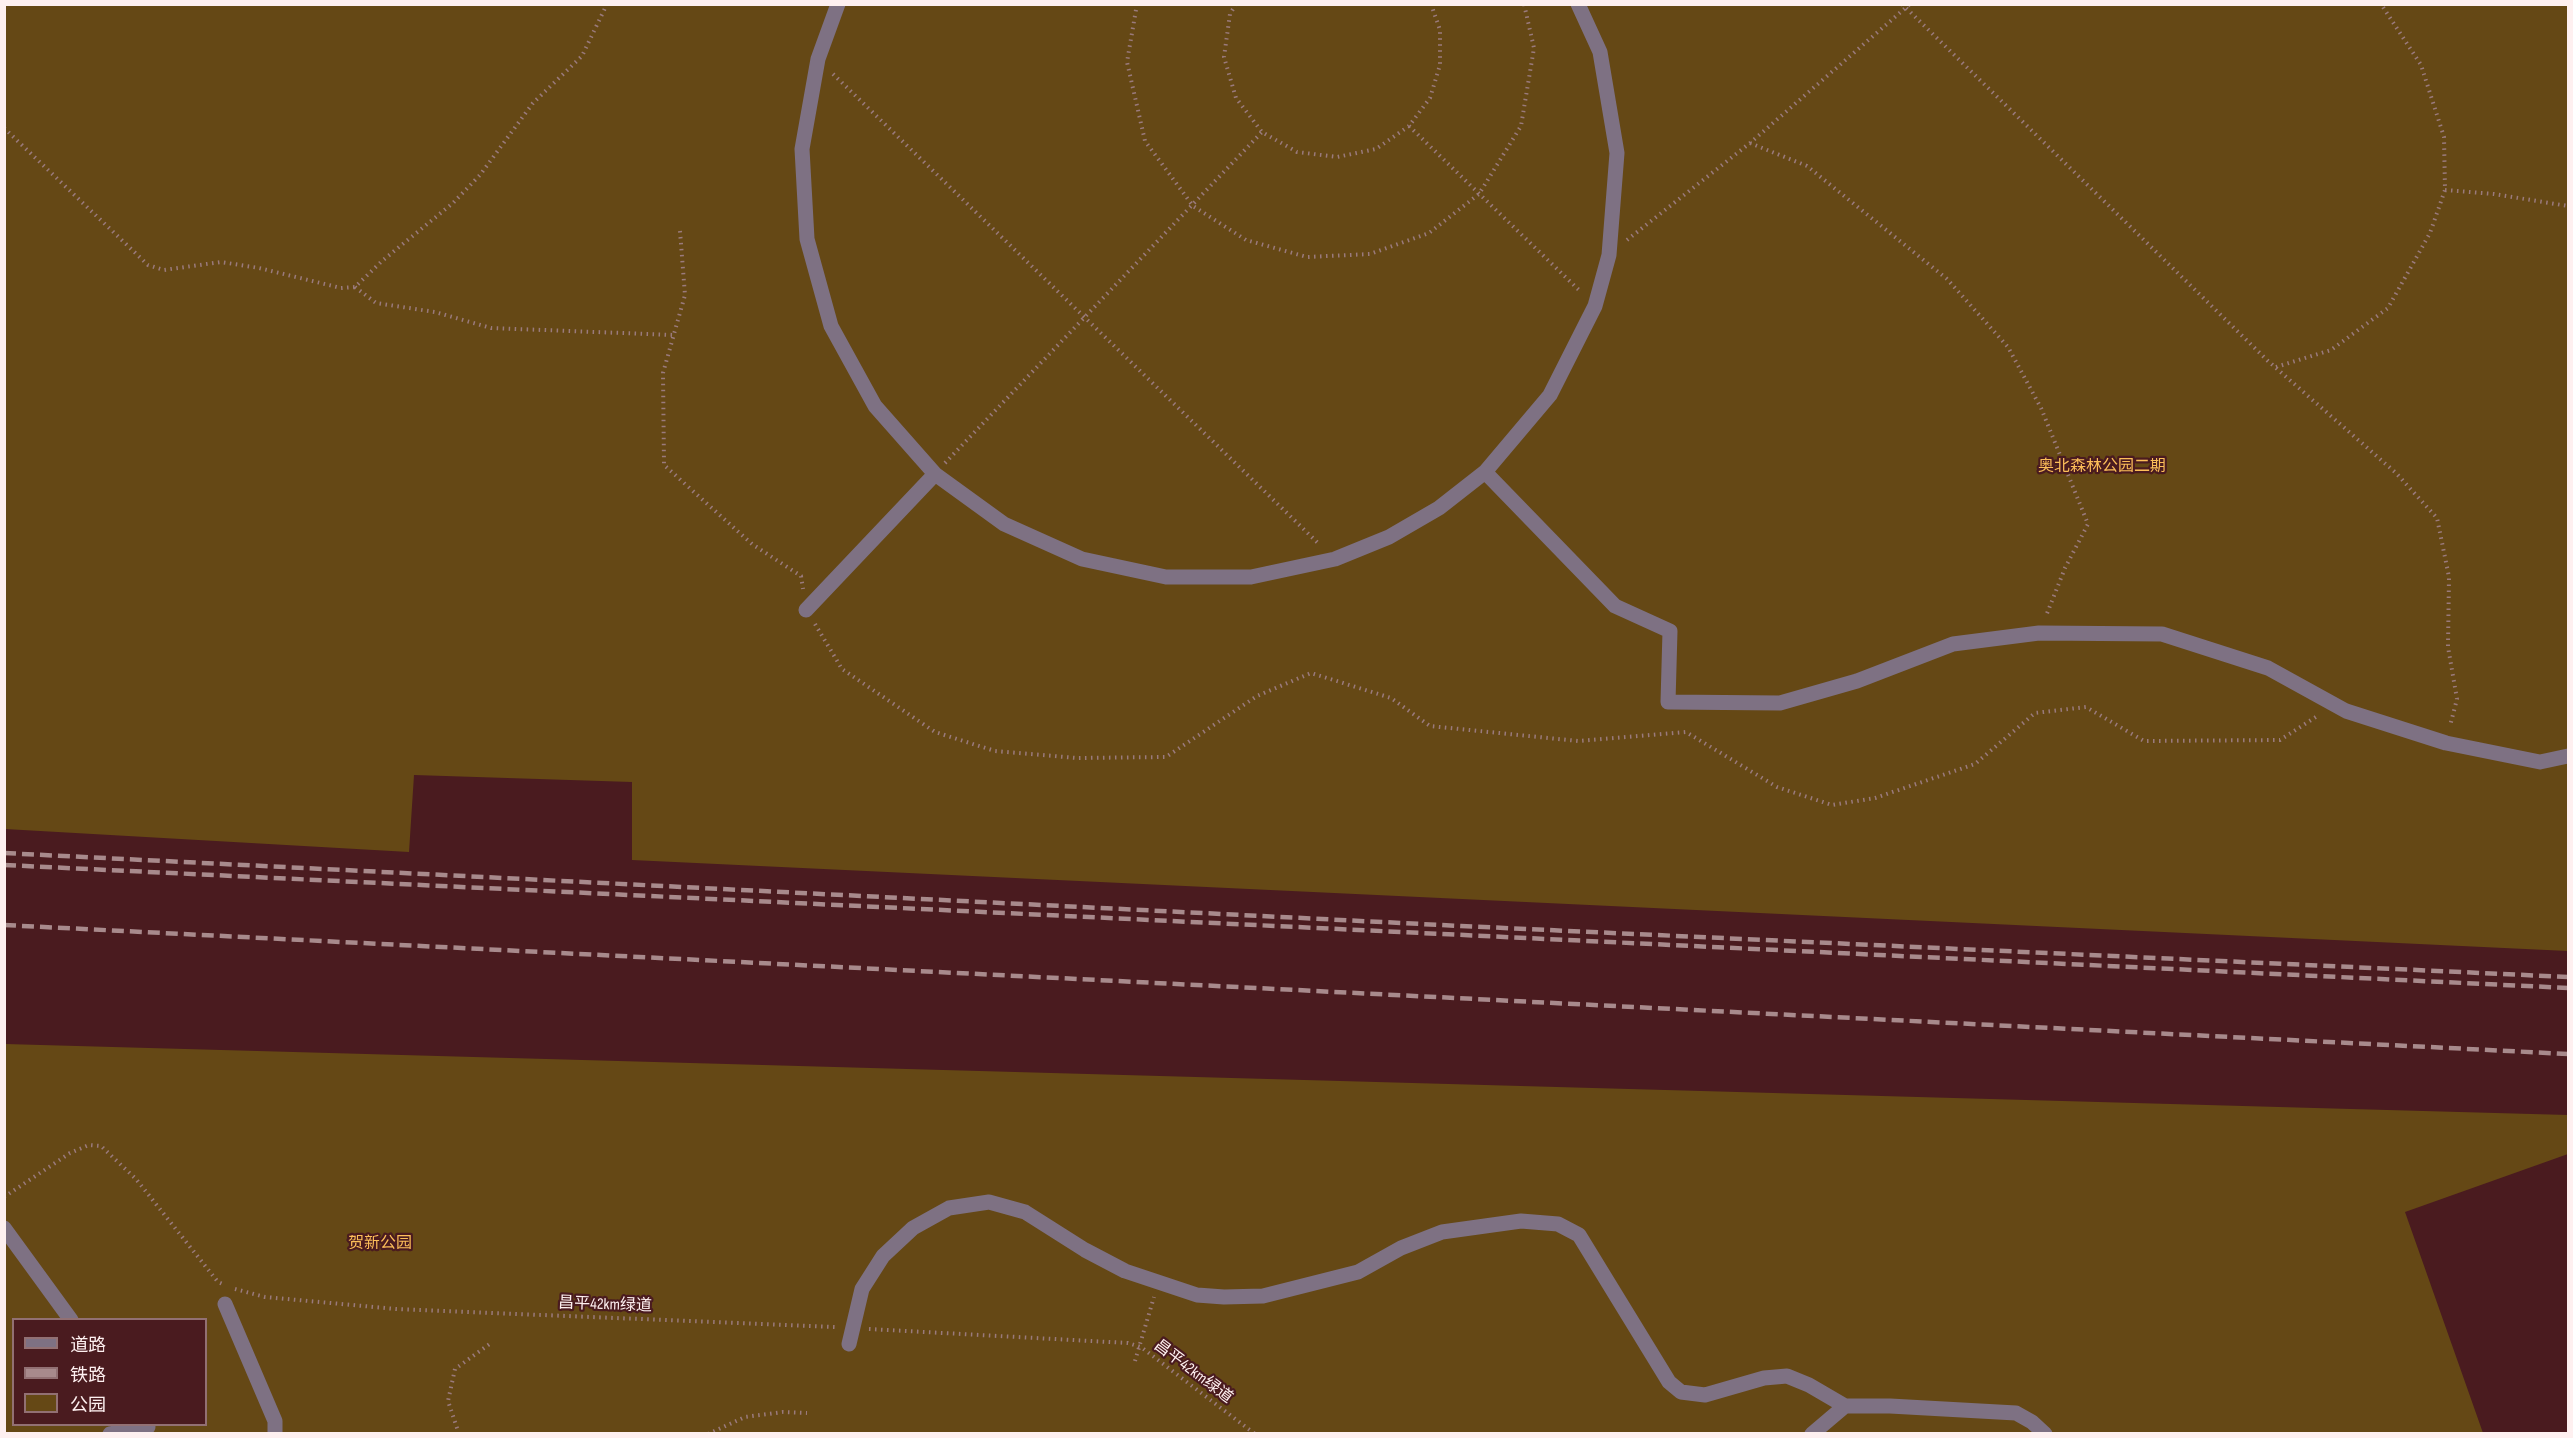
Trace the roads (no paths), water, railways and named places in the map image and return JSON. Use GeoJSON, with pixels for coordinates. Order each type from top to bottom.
{"type":"FeatureCollection","features":[{"type":"Feature","properties":{"kind":"street"},"geometry":{"type":"LineString","coordinates":[[838,4],[818,59],[802,149],[807,239],[831,326],[875,406],[935,474],[1004,524],[1082,559],[1166,577],[1251,577],[1335,559],[1389,537],[1439,508],[1485,472],[1550,395],[1595,306],[1609,255],[1617,153],[1600,52],[1578,4]]}},
{"type":"Feature","properties":{"kind":"street"},"geometry":{"type":"LineString","coordinates":[[1485,472],[1615,606],[1670,631],[1668,702],[1780,703],[1857,681],[1953,644],[2039,633],[2162,634],[2268,668],[2346,711],[2446,743],[2540,762],[2568,756]]}},
{"type":"Feature","properties":{"kind":"street"},"geometry":{"type":"LineString","coordinates":[[806,610],[935,474]]}},
{"type":"Feature","properties":{"kind":"street"},"geometry":{"type":"LineString","coordinates":[[849,1344],[862,1289],[883,1256],[913,1228],[949,1208],[989,1202],[1025,1212],[1125,1271],[1197,1294],[1224,1297],[1263,1296],[1358,1272],[1401,1248],[1442,1232],[1521,1221],[1558,1224],[1579,1235],[1669,1382],[1681,1392],[1705,1395],[1764,1378],[1787,1376],[1809,1385],[1845,1406],[1890,1406],[2016,1413],[2032,1422],[2044,1434]]}},
{"type":"Feature","properties":{"kind":"street"},"geometry":{"type":"LineString","coordinates":[[4,1228],[70,1318]]}},
{"type":"Feature","properties":{"kind":"street"},"geometry":{"type":"LineString","coordinates":[[225,1304],[274,1421],[275,1434]]}},
{"type":"Feature","properties":{"kind":"street"},"geometry":{"type":"LineString","coordinates":[[1812,1434],[1845,1406]]}},
{"type":"Feature","properties":{"kind":"street"},"geometry":{"type":"LineString","coordinates":[[110,1434],[149,1428]]}},
{"type":"Feature","properties":{"kind":"railway"},"geometry":{"type":"LineString","coordinates":[[4,853],[1461,926],[2568,977]]}},
{"type":"Feature","properties":{"kind":"railway"},"geometry":{"type":"LineString","coordinates":[[4,865],[2568,988]]}},
{"type":"Feature","properties":{"kind":"railway"},"geometry":{"type":"LineString","coordinates":[[4,925],[2568,1054]]}},
{"type":"Feature","properties":{"kind":"park label","name":"奥北森林公园二期"},"geometry":{"type":"Point","coordinates":[2102,467]}},
{"type":"Feature","properties":{"kind":"park label","name":"贺新公园"},"geometry":{"type":"Point","coordinates":[380,1244]}}]}
